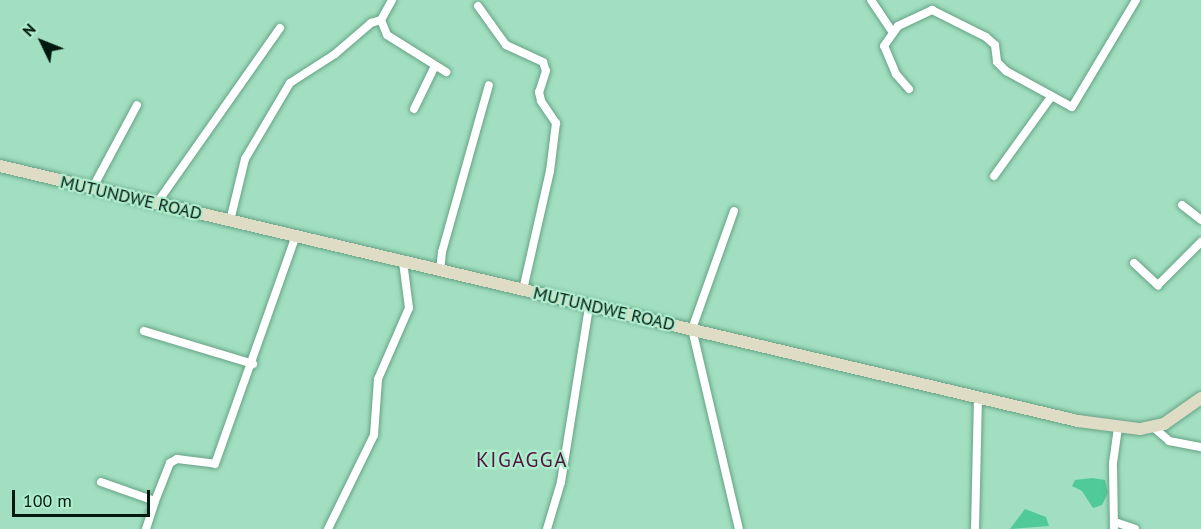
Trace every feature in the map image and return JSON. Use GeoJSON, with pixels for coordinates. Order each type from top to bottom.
{"type":"FeatureCollection","features":[{"type":"Feature","properties":{"kind":"main road","name":"MUTUNDWE ROAD"},"geometry":{"type":"LineString","coordinates":[[0,166],[295,238],[1118,429],[1164,424],[1201,398]]}},
{"type":"Feature","properties":{"kind":"street"},"geometry":{"type":"LineString","coordinates":[[230,221],[245,159],[290,83],[335,54],[371,22],[381,20],[392,0]]}},
{"type":"Feature","properties":{"kind":"street"},"geometry":{"type":"LineString","coordinates":[[871,0],[892,31]]}},
{"type":"Feature","properties":{"kind":"street"},"geometry":{"type":"LineString","coordinates":[[909,89],[896,74],[884,50],[892,31],[914,16],[935,11],[986,37],[996,47],[1000,66],[1072,107],[1136,0]]}},
{"type":"Feature","properties":{"kind":"street"},"geometry":{"type":"LineString","coordinates":[[478,6],[506,45],[543,62],[546,71],[539,92],[541,101],[556,123],[550,171],[523,290]]}},
{"type":"Feature","properties":{"kind":"street"},"geometry":{"type":"LineString","coordinates":[[381,20],[387,35],[446,72]]}},
{"type":"Feature","properties":{"kind":"street"},"geometry":{"type":"LineString","coordinates":[[157,203],[280,28]]}},
{"type":"Feature","properties":{"kind":"street"},"geometry":{"type":"LineString","coordinates":[[414,110],[435,66]]}},
{"type":"Feature","properties":{"kind":"street"},"geometry":{"type":"LineString","coordinates":[[440,271],[442,252],[489,85]]}},
{"type":"Feature","properties":{"kind":"street"},"geometry":{"type":"LineString","coordinates":[[994,176],[1051,97]]}},
{"type":"Feature","properties":{"kind":"street"},"geometry":{"type":"LineString","coordinates":[[92,189],[137,105]]}},
{"type":"Feature","properties":{"kind":"street"},"geometry":{"type":"LineString","coordinates":[[1182,205],[1201,220]]}},
{"type":"Feature","properties":{"kind":"street"},"geometry":{"type":"LineString","coordinates":[[734,211],[692,329],[739,529]]}},
{"type":"Feature","properties":{"kind":"street"},"geometry":{"type":"LineString","coordinates":[[146,529],[170,463],[182,457],[215,464],[220,456],[295,238]]}},
{"type":"Feature","properties":{"kind":"street"},"geometry":{"type":"LineString","coordinates":[[1134,263],[1158,285],[1201,242]]}},
{"type":"Feature","properties":{"kind":"street"},"geometry":{"type":"LineString","coordinates":[[328,529],[374,435],[378,379],[410,308],[403,262]]}},
{"type":"Feature","properties":{"kind":"street"},"geometry":{"type":"LineString","coordinates":[[547,529],[561,482],[589,307]]}},
{"type":"Feature","properties":{"kind":"street"},"geometry":{"type":"LineString","coordinates":[[144,331],[253,364]]}},
{"type":"Feature","properties":{"kind":"street"},"geometry":{"type":"LineString","coordinates":[[975,529],[978,398]]}},
{"type":"Feature","properties":{"kind":"street"},"geometry":{"type":"LineString","coordinates":[[1152,426],[1169,441],[1201,447]]}},
{"type":"Feature","properties":{"kind":"street"},"geometry":{"type":"LineString","coordinates":[[1118,429],[1113,463],[1115,526],[1135,529]]}},
{"type":"Feature","properties":{"kind":"street"},"geometry":{"type":"LineString","coordinates":[[101,482],[155,501]]}},
{"type":"Feature","properties":{"kind":"green space"},"geometry":{"type":"Polygon","coordinates":[[[1092,478],[1105,480],[1108,493],[1102,505],[1093,508],[1082,491],[1072,486],[1075,480],[1092,478]]]}},
{"type":"Feature","properties":{"kind":"green space"},"geometry":{"type":"Polygon","coordinates":[[[1025,509],[1046,517],[1049,526],[1010,529],[1025,509]]]}},
{"type":"Feature","properties":{"kind":"district","name":"KIGAGGA"},"geometry":{"type":"Point","coordinates":[522,460]}}]}
